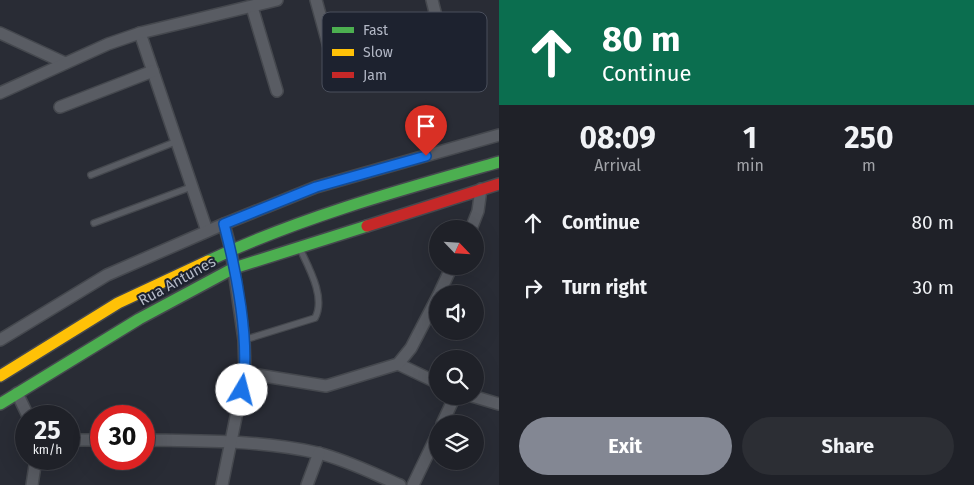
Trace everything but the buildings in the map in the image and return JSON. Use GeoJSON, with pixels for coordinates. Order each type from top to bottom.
{"type":"FeatureCollection","features":[{"type":"Feature","properties":{"kind":"main road"},"geometry":{"type":"LineString","coordinates":[[0,376],[118,303],[230,250],[315,217],[403,189],[499,162]]}},
{"type":"Feature","properties":{"kind":"main road","name":"Rua Antunes"},"geometry":{"type":"LineString","coordinates":[[0,404],[139,320],[234,268],[499,184]]}},
{"type":"Feature","properties":{"kind":"street"},"geometry":{"type":"LineString","coordinates":[[0,93],[108,44],[140,33],[277,0]]}},
{"type":"Feature","properties":{"kind":"street"},"geometry":{"type":"LineString","coordinates":[[316,0],[322,22]]}},
{"type":"Feature","properties":{"kind":"street"},"geometry":{"type":"LineString","coordinates":[[252,7],[277,91]]}},
{"type":"Feature","properties":{"kind":"street"},"geometry":{"type":"LineString","coordinates":[[0,33],[64,63]]}},
{"type":"Feature","properties":{"kind":"street"},"geometry":{"type":"LineString","coordinates":[[140,33],[175,142],[207,231]]}},
{"type":"Feature","properties":{"kind":"street"},"geometry":{"type":"LineString","coordinates":[[60,108],[153,71]]}},
{"type":"Feature","properties":{"kind":"street"},"geometry":{"type":"LineString","coordinates":[[0,340],[107,275],[207,231],[316,187],[499,134]]}},
{"type":"Feature","properties":{"kind":"street"},"geometry":{"type":"LineString","coordinates":[[474,220],[478,211],[481,189]]}},
{"type":"Feature","properties":{"kind":"street"},"geometry":{"type":"LineString","coordinates":[[222,485],[245,373],[244,340],[234,268],[224,224]]}},
{"type":"Feature","properties":{"kind":"street"},"geometry":{"type":"LineString","coordinates":[[245,373],[326,386],[398,364],[411,348],[429,313]]}},
{"type":"Feature","properties":{"kind":"street"},"geometry":{"type":"LineString","coordinates":[[398,364],[429,379]]}},
{"type":"Feature","properties":{"kind":"street"},"geometry":{"type":"LineString","coordinates":[[17,393],[23,405]]}},
{"type":"Feature","properties":{"kind":"street"},"geometry":{"type":"LineString","coordinates":[[484,400],[499,404]]}},
{"type":"Feature","properties":{"kind":"street"},"geometry":{"type":"LineString","coordinates":[[155,440],[231,441],[319,454],[400,485]]}},
{"type":"Feature","properties":{"kind":"street"},"geometry":{"type":"LineString","coordinates":[[412,485],[429,450]]}},
{"type":"Feature","properties":{"kind":"street"},"geometry":{"type":"LineString","coordinates":[[307,485],[319,454]]}},
{"type":"Feature","properties":{"kind":"street"},"geometry":{"type":"LineString","coordinates":[[32,485],[34,470]]}},
{"type":"Feature","properties":{"kind":"lane"},"geometry":{"type":"LineString","coordinates":[[91,175],[175,142]]}},
{"type":"Feature","properties":{"kind":"lane"},"geometry":{"type":"LineString","coordinates":[[94,223],[191,187]]}},
{"type":"Feature","properties":{"kind":"lane"},"geometry":{"type":"LineString","coordinates":[[244,340],[315,318],[319,305],[312,274],[300,247]]}},
{"type":"Feature","properties":{"kind":"traffic: fast"},"geometry":{"type":"LineString","coordinates":[[208,261],[243,245],[351,205],[499,162]]}},
{"type":"Feature","properties":{"kind":"traffic: fast"},"geometry":{"type":"LineString","coordinates":[[0,404],[139,319],[234,268],[367,226]]}},
{"type":"Feature","properties":{"kind":"traffic: slow"},"geometry":{"type":"LineString","coordinates":[[0,376],[118,303],[208,261]]}},
{"type":"Feature","properties":{"kind":"traffic: jam"},"geometry":{"type":"LineString","coordinates":[[367,226],[499,184]]}},
{"type":"Feature","properties":{"kind":"route"},"geometry":{"type":"LineString","coordinates":[[242,390],[245,373],[244,340],[224,224],[316,187],[426,156]]}}]}
